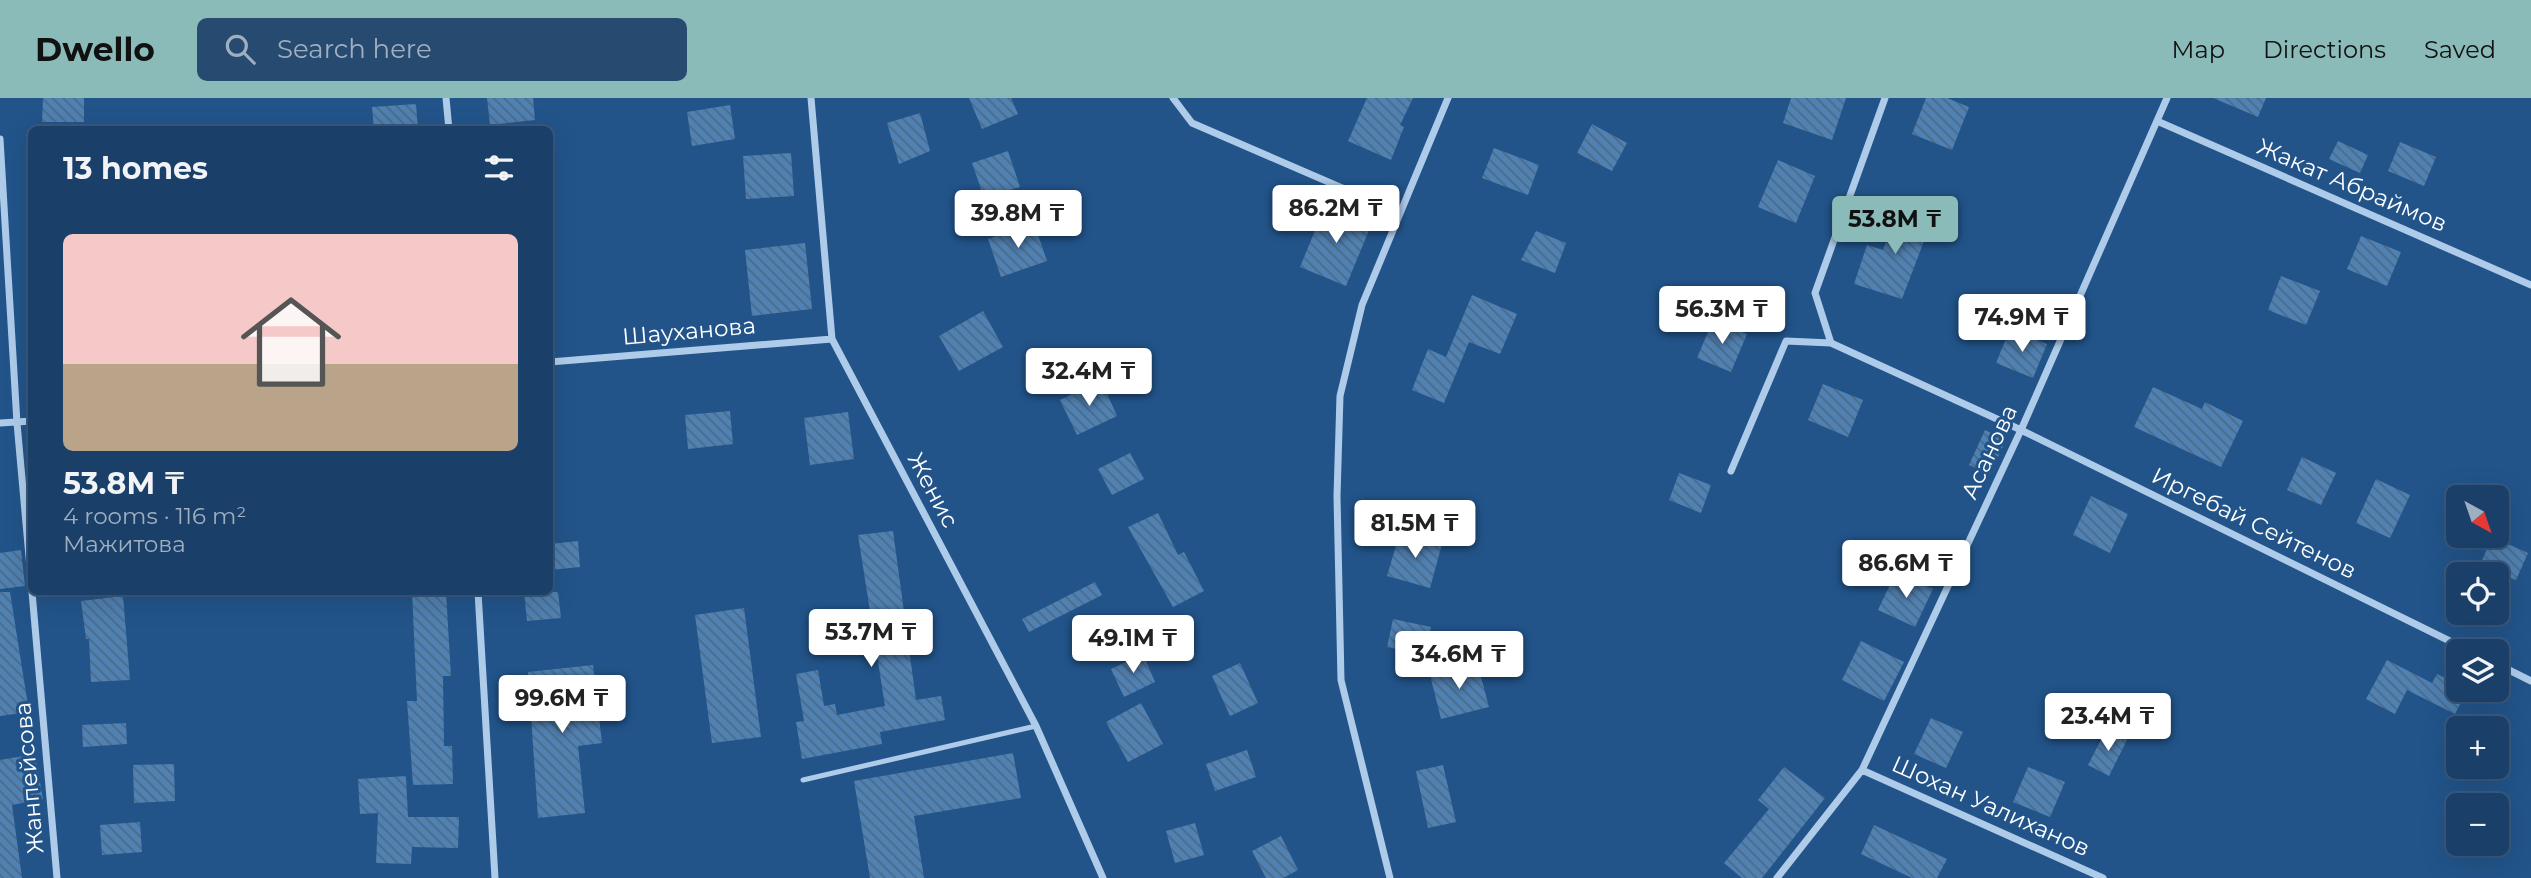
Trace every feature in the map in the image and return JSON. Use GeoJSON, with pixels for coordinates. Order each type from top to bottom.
{"type":"FeatureCollection","features":[{"type":"Feature","properties":{"kind":"street"},"geometry":{"type":"LineString","coordinates":[[446,98],[449,126]]}},
{"type":"Feature","properties":{"kind":"street","name":"Женис"},"geometry":{"type":"LineString","coordinates":[[811,98],[832,339],[1036,726],[1103,878]]}},
{"type":"Feature","properties":{"kind":"street"},"geometry":{"type":"LineString","coordinates":[[1173,98],[1192,123],[1400,213]]}},
{"type":"Feature","properties":{"kind":"street"},"geometry":{"type":"LineString","coordinates":[[1390,878],[1341,680],[1337,496],[1340,396],[1362,305],[1448,98]]}},
{"type":"Feature","properties":{"kind":"street"},"geometry":{"type":"LineString","coordinates":[[1731,471],[1786,341],[1831,343],[1815,293],[1885,98]]}},
{"type":"Feature","properties":{"kind":"street","name":"Асанова"},"geometry":{"type":"LineString","coordinates":[[1776,878],[1862,770],[2021,430],[2167,98]]}},
{"type":"Feature","properties":{"kind":"street","name":"Жакат Абраймов"},"geometry":{"type":"LineString","coordinates":[[2157,121],[2531,285]]}},
{"type":"Feature","properties":{"kind":"street","name":"Жанпейсова"},"geometry":{"type":"LineString","coordinates":[[0,139],[17,423],[28,546]]}},
{"type":"Feature","properties":{"kind":"street","name":"Шауханова"},"geometry":{"type":"LineString","coordinates":[[553,362],[832,339]]}},
{"type":"Feature","properties":{"kind":"street","name":"Иргебай Сейтенов"},"geometry":{"type":"LineString","coordinates":[[1831,343],[2021,430],[2446,639]]}},
{"type":"Feature","properties":{"kind":"street"},"geometry":{"type":"LineString","coordinates":[[0,423],[28,422]]}},
{"type":"Feature","properties":{"kind":"street","name":"Жанпейсова"},"geometry":{"type":"LineString","coordinates":[[32,595],[57,878]]}},
{"type":"Feature","properties":{"kind":"street"},"geometry":{"type":"LineString","coordinates":[[478,595],[495,878]]}},
{"type":"Feature","properties":{"kind":"street"},"geometry":{"type":"LineString","coordinates":[[2509,670],[2531,681]]}},
{"type":"Feature","properties":{"kind":"street","name":"Шохан Уалиханов"},"geometry":{"type":"LineString","coordinates":[[1862,770],[2103,878]]}},
{"type":"Feature","properties":{"kind":"lane"},"geometry":{"type":"LineString","coordinates":[[803,780],[1036,726]]}},
{"type":"Feature","properties":{"kind":"building"},"geometry":{"type":"Polygon","coordinates":[[[43,98],[84,98],[84,122],[42,122],[43,98]]]}},
{"type":"Feature","properties":{"kind":"building"},"geometry":{"type":"Polygon","coordinates":[[[487,98],[533,98],[535,120],[490,125],[487,98]]]}},
{"type":"Feature","properties":{"kind":"building"},"geometry":{"type":"Polygon","coordinates":[[[969,98],[1011,98],[1018,114],[982,129],[969,98]]]}},
{"type":"Feature","properties":{"kind":"building"},"geometry":{"type":"Polygon","coordinates":[[[1367,98],[1413,98],[1400,125],[1404,127],[1391,160],[1348,141],[1367,98]]]}},
{"type":"Feature","properties":{"kind":"building"},"geometry":{"type":"Polygon","coordinates":[[[1791,98],[1846,98],[1832,140],[1783,123],[1791,98]]]}},
{"type":"Feature","properties":{"kind":"building"},"geometry":{"type":"Polygon","coordinates":[[[1926,98],[1947,98],[1969,107],[1952,150],[1912,134],[1926,98]]]}},
{"type":"Feature","properties":{"kind":"building"},"geometry":{"type":"Polygon","coordinates":[[[2213,98],[2266,98],[2258,117],[2213,98]]]}},
{"type":"Feature","properties":{"kind":"building"},"geometry":{"type":"Polygon","coordinates":[[[416,104],[418,126],[374,126],[372,107],[416,104]]]}},
{"type":"Feature","properties":{"kind":"building"},"geometry":{"type":"Polygon","coordinates":[[[730,105],[735,139],[692,146],[687,112],[730,105]]]}},
{"type":"Feature","properties":{"kind":"building"},"geometry":{"type":"Polygon","coordinates":[[[920,113],[930,151],[899,164],[887,123],[920,113]]]}},
{"type":"Feature","properties":{"kind":"building"},"geometry":{"type":"Polygon","coordinates":[[[1592,124],[1627,143],[1612,171],[1577,153],[1592,124]]]}},
{"type":"Feature","properties":{"kind":"building"},"geometry":{"type":"Polygon","coordinates":[[[2338,141],[2368,155],[2360,173],[2329,159],[2338,141]]]}},
{"type":"Feature","properties":{"kind":"building"},"geometry":{"type":"Polygon","coordinates":[[[2400,142],[2436,157],[2424,186],[2388,171],[2400,142]]]}},
{"type":"Feature","properties":{"kind":"building"},"geometry":{"type":"Polygon","coordinates":[[[1494,148],[1539,165],[1528,195],[1482,178],[1494,148]]]}},
{"type":"Feature","properties":{"kind":"building"},"geometry":{"type":"Polygon","coordinates":[[[1008,151],[1020,187],[984,198],[972,163],[1008,151]]]}},
{"type":"Feature","properties":{"kind":"building"},"geometry":{"type":"Polygon","coordinates":[[[791,153],[794,196],[746,199],[743,156],[791,153]]]}},
{"type":"Feature","properties":{"kind":"building"},"geometry":{"type":"Polygon","coordinates":[[[1778,160],[1815,176],[1796,223],[1758,207],[1778,160]]]}},
{"type":"Feature","properties":{"kind":"building"},"geometry":{"type":"Polygon","coordinates":[[[1326,204],[1372,223],[1346,286],[1300,267],[1326,204]]]}},
{"type":"Feature","properties":{"kind":"building"},"geometry":{"type":"Polygon","coordinates":[[[1898,208],[1932,220],[1902,299],[1854,284],[1867,245],[1883,250],[1898,208]]]}},
{"type":"Feature","properties":{"kind":"building"},"geometry":{"type":"Polygon","coordinates":[[[1034,223],[1047,261],[1001,277],[988,239],[1034,223]]]}},
{"type":"Feature","properties":{"kind":"building"},"geometry":{"type":"Polygon","coordinates":[[[1536,231],[1566,243],[1555,273],[1521,260],[1536,231]]]}},
{"type":"Feature","properties":{"kind":"building"},"geometry":{"type":"Polygon","coordinates":[[[2361,236],[2401,252],[2387,286],[2347,269],[2361,236]]]}},
{"type":"Feature","properties":{"kind":"building"},"geometry":{"type":"Polygon","coordinates":[[[805,243],[812,309],[752,316],[745,250],[805,243]]]}},
{"type":"Feature","properties":{"kind":"building"},"geometry":{"type":"Polygon","coordinates":[[[2281,276],[2320,291],[2306,325],[2268,310],[2281,276]]]}},
{"type":"Feature","properties":{"kind":"building"},"geometry":{"type":"Polygon","coordinates":[[[1472,295],[1517,314],[1500,354],[1469,342],[1444,403],[1412,390],[1428,349],[1446,357],[1472,295]]]}},
{"type":"Feature","properties":{"kind":"building"},"geometry":{"type":"Polygon","coordinates":[[[983,311],[1003,347],[959,371],[939,336],[983,311]]]}},
{"type":"Feature","properties":{"kind":"building"},"geometry":{"type":"Polygon","coordinates":[[[1713,320],[1747,334],[1731,372],[1697,358],[1713,320]]]}},
{"type":"Feature","properties":{"kind":"building"},"geometry":{"type":"Polygon","coordinates":[[[2010,329],[2047,344],[2033,378],[1996,363],[2010,329]]]}},
{"type":"Feature","properties":{"kind":"building"},"geometry":{"type":"Polygon","coordinates":[[[1101,380],[1117,416],[1077,435],[1060,400],[1101,380]]]}},
{"type":"Feature","properties":{"kind":"building"},"geometry":{"type":"Polygon","coordinates":[[[1823,384],[1863,400],[1848,437],[1808,420],[1823,384]]]}},
{"type":"Feature","properties":{"kind":"building"},"geometry":{"type":"Polygon","coordinates":[[[2153,387],[2202,409],[2205,402],[2243,421],[2221,467],[2134,427],[2153,387]]]}},
{"type":"Feature","properties":{"kind":"building"},"geometry":{"type":"Polygon","coordinates":[[[730,411],[733,444],[688,449],[685,415],[730,411]]]}},
{"type":"Feature","properties":{"kind":"building"},"geometry":{"type":"Polygon","coordinates":[[[848,412],[854,459],[810,465],[804,418],[848,412]]]}},
{"type":"Feature","properties":{"kind":"building"},"geometry":{"type":"Polygon","coordinates":[[[1985,430],[2006,440],[1990,474],[1969,465],[1985,430]]]}},
{"type":"Feature","properties":{"kind":"building"},"geometry":{"type":"Polygon","coordinates":[[[1130,453],[1144,479],[1112,495],[1098,469],[1130,453]]]}},
{"type":"Feature","properties":{"kind":"building"},"geometry":{"type":"Polygon","coordinates":[[[2302,457],[2336,473],[2321,505],[2287,490],[2302,457]]]}},
{"type":"Feature","properties":{"kind":"building"},"geometry":{"type":"Polygon","coordinates":[[[1679,473],[1711,485],[1701,513],[1669,500],[1679,473]]]}},
{"type":"Feature","properties":{"kind":"building"},"geometry":{"type":"Polygon","coordinates":[[[2376,479],[2410,495],[2390,538],[2356,523],[2376,479]]]}},
{"type":"Feature","properties":{"kind":"building"},"geometry":{"type":"Polygon","coordinates":[[[2091,496],[2128,514],[2110,553],[2073,535],[2091,496]]]}},
{"type":"Feature","properties":{"kind":"building"},"geometry":{"type":"Polygon","coordinates":[[[1158,513],[1178,555],[1184,552],[1204,591],[1173,607],[1128,527],[1158,513]]]}},
{"type":"Feature","properties":{"kind":"building"},"geometry":{"type":"Polygon","coordinates":[[[893,531],[916,700],[941,696],[945,720],[880,732],[882,744],[802,759],[796,722],[804,721],[796,674],[818,670],[824,706],[835,704],[837,715],[885,706],[858,535],[893,531]]]}},
{"type":"Feature","properties":{"kind":"building"},"geometry":{"type":"Polygon","coordinates":[[[1400,532],[1442,544],[1430,588],[1387,576],[1400,532]]]}},
{"type":"Feature","properties":{"kind":"building"},"geometry":{"type":"Polygon","coordinates":[[[578,541],[580,567],[553,570],[553,544],[578,541]]]}},
{"type":"Feature","properties":{"kind":"building"},"geometry":{"type":"Polygon","coordinates":[[[2510,545],[2528,553],[2516,580],[2509,577],[2509,562],[2481,562],[2487,548],[2510,548],[2510,545]]]}},
{"type":"Feature","properties":{"kind":"building"},"geometry":{"type":"Polygon","coordinates":[[[21,550],[25,586],[0,589],[0,553],[21,550]]]}},
{"type":"Feature","properties":{"kind":"building"},"geometry":{"type":"Polygon","coordinates":[[[1896,572],[1933,589],[1915,627],[1878,610],[1896,572]]]}},
{"type":"Feature","properties":{"kind":"building"},"geometry":{"type":"Polygon","coordinates":[[[1095,582],[1102,595],[1029,632],[1022,619],[1095,582]]]}},
{"type":"Feature","properties":{"kind":"building"},"geometry":{"type":"Polygon","coordinates":[[[0,592],[10,592],[29,712],[0,716],[0,592]]]}},
{"type":"Feature","properties":{"kind":"building"},"geometry":{"type":"Polygon","coordinates":[[[553,592],[558,592],[561,618],[527,621],[524,595],[553,595],[553,592]]]}},
{"type":"Feature","properties":{"kind":"building"},"geometry":{"type":"Polygon","coordinates":[[[412,595],[446,595],[451,676],[443,676],[444,746],[452,746],[453,784],[413,785],[407,701],[417,701],[412,595]]]}},
{"type":"Feature","properties":{"kind":"building"},"geometry":{"type":"Polygon","coordinates":[[[123,596],[130,680],[91,682],[89,639],[86,639],[81,601],[123,596]]]}},
{"type":"Feature","properties":{"kind":"building"},"geometry":{"type":"Polygon","coordinates":[[[744,608],[761,737],[712,743],[695,615],[744,608]]]}},
{"type":"Feature","properties":{"kind":"building"},"geometry":{"type":"Polygon","coordinates":[[[1393,619],[1431,627],[1425,655],[1387,647],[1393,619]]]}},
{"type":"Feature","properties":{"kind":"building"},"geometry":{"type":"Polygon","coordinates":[[[1861,641],[1904,662],[1884,701],[1842,680],[1861,641]]]}},
{"type":"Feature","properties":{"kind":"building"},"geometry":{"type":"Polygon","coordinates":[[[1143,654],[1155,682],[1124,697],[1111,669],[1143,654]]]}},
{"type":"Feature","properties":{"kind":"building"},"geometry":{"type":"Polygon","coordinates":[[[2387,660],[2432,683],[2437,674],[2446,678],[2446,702],[2461,702],[2455,714],[2407,690],[2395,714],[2366,699],[2387,660]]]}},
{"type":"Feature","properties":{"kind":"building"},"geometry":{"type":"Polygon","coordinates":[[[1477,662],[1489,707],[1441,719],[1430,675],[1477,662]]]}},
{"type":"Feature","properties":{"kind":"building"},"geometry":{"type":"Polygon","coordinates":[[[1240,663],[1258,703],[1230,716],[1212,676],[1240,663]]]}},
{"type":"Feature","properties":{"kind":"building"},"geometry":{"type":"Polygon","coordinates":[[[593,665],[602,743],[578,746],[585,813],[538,818],[528,672],[593,665]]]}},
{"type":"Feature","properties":{"kind":"building"},"geometry":{"type":"Polygon","coordinates":[[[1141,703],[1163,744],[1128,762],[1106,722],[1141,703]]]}},
{"type":"Feature","properties":{"kind":"building"},"geometry":{"type":"Polygon","coordinates":[[[1931,718],[1963,732],[1946,768],[1914,754],[1931,718]]]}},
{"type":"Feature","properties":{"kind":"building"},"geometry":{"type":"Polygon","coordinates":[[[126,723],[127,744],[83,747],[82,725],[126,723]]]}},
{"type":"Feature","properties":{"kind":"building"},"geometry":{"type":"Polygon","coordinates":[[[2106,730],[2127,740],[2109,776],[2088,765],[2106,730]]]}},
{"type":"Feature","properties":{"kind":"building"},"geometry":{"type":"Polygon","coordinates":[[[1247,750],[1256,777],[1215,791],[1206,764],[1247,750]]]}},
{"type":"Feature","properties":{"kind":"building"},"geometry":{"type":"Polygon","coordinates":[[[1013,753],[1021,798],[914,816],[924,878],[870,878],[854,781],[1013,753]]]}},
{"type":"Feature","properties":{"kind":"building"},"geometry":{"type":"Polygon","coordinates":[[[35,754],[43,799],[12,805],[22,878],[0,878],[0,760],[35,754]]]}},
{"type":"Feature","properties":{"kind":"building"},"geometry":{"type":"Polygon","coordinates":[[[174,764],[175,801],[134,803],[133,765],[174,764]]]}},
{"type":"Feature","properties":{"kind":"building"},"geometry":{"type":"Polygon","coordinates":[[[1443,765],[1456,822],[1428,828],[1416,771],[1443,765]]]}},
{"type":"Feature","properties":{"kind":"building"},"geometry":{"type":"Polygon","coordinates":[[[1784,767],[1825,798],[1762,878],[1742,878],[1724,863],[1769,809],[1758,800],[1784,767]]]}},
{"type":"Feature","properties":{"kind":"building"},"geometry":{"type":"Polygon","coordinates":[[[2028,767],[2065,782],[2050,817],[2013,802],[2028,767]]]}},
{"type":"Feature","properties":{"kind":"building"},"geometry":{"type":"Polygon","coordinates":[[[406,776],[408,817],[459,817],[458,848],[412,847],[411,864],[376,863],[378,813],[360,814],[358,779],[406,776]]]}},
{"type":"Feature","properties":{"kind":"building"},"geometry":{"type":"Polygon","coordinates":[[[140,822],[142,852],[102,855],[100,825],[140,822]]]}},
{"type":"Feature","properties":{"kind":"building"},"geometry":{"type":"Polygon","coordinates":[[[1195,823],[1204,855],[1175,863],[1166,831],[1195,823]]]}},
{"type":"Feature","properties":{"kind":"building"},"geometry":{"type":"Polygon","coordinates":[[[1874,825],[1947,859],[1937,878],[1912,878],[1861,854],[1874,825]]]}},
{"type":"Feature","properties":{"kind":"building"},"geometry":{"type":"Polygon","coordinates":[[[1281,836],[1298,870],[1283,878],[1266,878],[1252,851],[1281,836]]]}}]}
